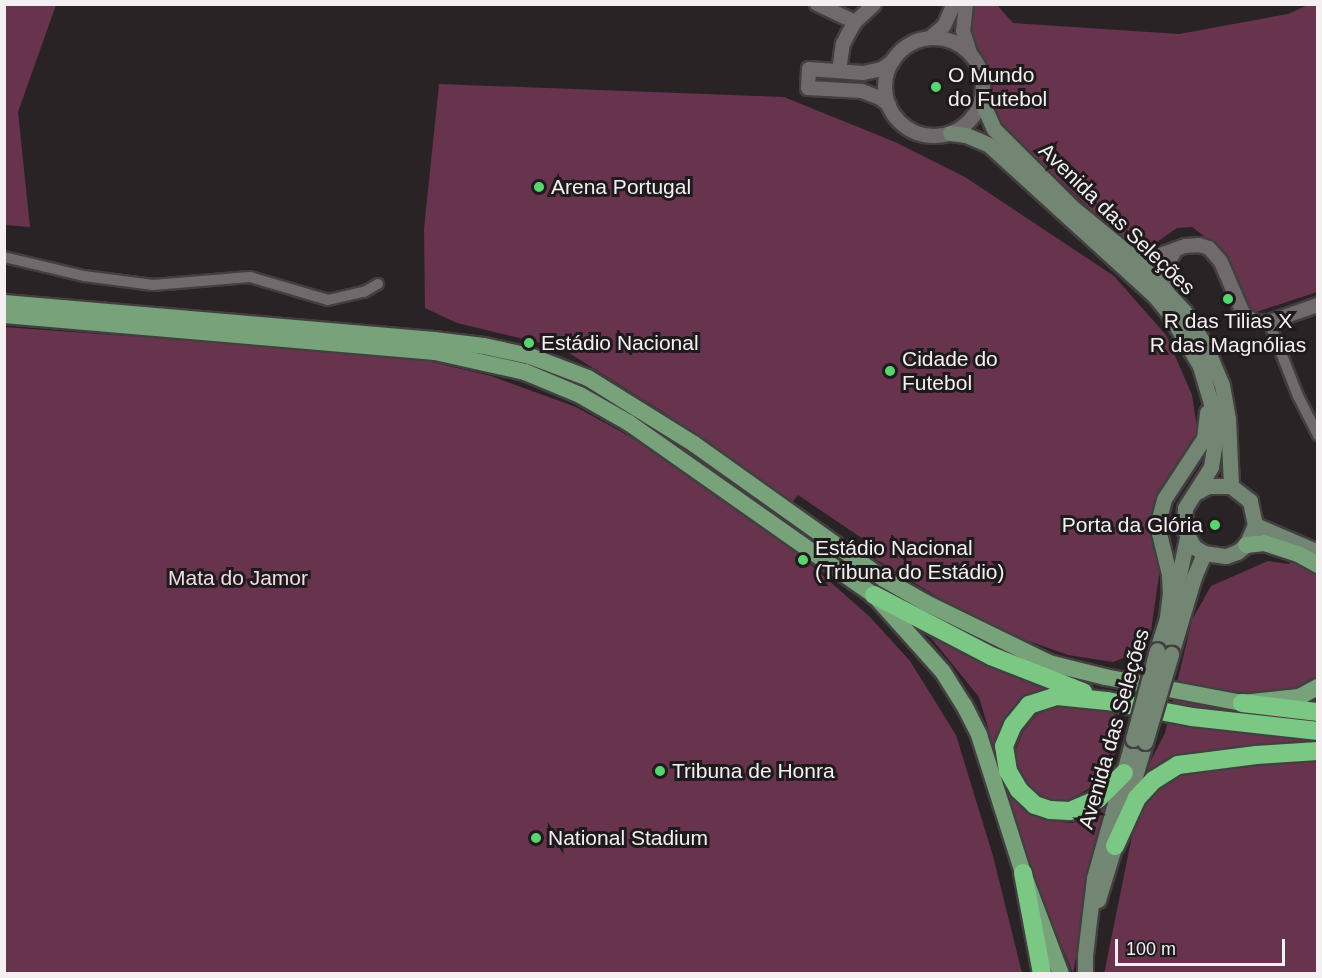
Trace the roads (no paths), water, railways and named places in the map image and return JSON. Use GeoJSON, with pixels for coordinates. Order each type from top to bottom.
{"type":"FeatureCollection","features":[{"type":"Feature","properties":{"kind":"highway"},"geometry":{"type":"LineString","coordinates":[[874,595],[991,656],[1107,701]]}},
{"type":"Feature","properties":{"kind":"highway"},"geometry":{"type":"LineString","coordinates":[[1124,773],[1098,799],[1070,812],[1035,805],[1019,790],[1008,771],[1004,746],[1013,725],[1029,705],[1057,696],[1107,701],[1192,717],[1317,731]]}},
{"type":"Feature","properties":{"kind":"highway"},"geometry":{"type":"LineString","coordinates":[[1242,703],[1317,712]]}},
{"type":"Feature","properties":{"kind":"highway"},"geometry":{"type":"LineString","coordinates":[[1115,846],[1137,798],[1154,780],[1178,765],[1317,751]]}},
{"type":"Feature","properties":{"kind":"highway"},"geometry":{"type":"LineString","coordinates":[[1023,873],[1042,974]]}},
{"type":"Feature","properties":{"kind":"main road","name":"Avenida das Seleções"},"geometry":{"type":"LineString","coordinates":[[983,94],[985,110],[994,129],[1072,207],[1134,258],[1167,290],[1196,329],[1222,386],[1228,419],[1231,486]]}},
{"type":"Feature","properties":{"kind":"main road","name":"Avenida das Seleções"},"geometry":{"type":"LineString","coordinates":[[950,133],[966,135],[989,145],[1154,295],[1193,351],[1214,414],[1214,453],[1207,477],[1190,499],[1183,518],[1187,538],[1167,617],[1164,652]]}},
{"type":"Feature","properties":{"kind":"main road"},"geometry":{"type":"LineString","coordinates":[[4,303],[434,340],[484,346],[530,356],[588,378],[694,444],[884,579],[926,603],[1049,663],[1105,677],[1242,703],[1299,697],[1317,687]]}},
{"type":"Feature","properties":{"kind":"main road"},"geometry":{"type":"LineString","coordinates":[[4,315],[435,352],[525,372],[580,395],[629,423],[874,595],[944,672],[979,735],[1023,873],[1061,974]]}},
{"type":"Feature","properties":{"kind":"main road"},"geometry":{"type":"LineString","coordinates":[[1167,617],[1170,594],[1159,533],[1160,515],[1164,499],[1204,438],[1209,394]]}},
{"type":"Feature","properties":{"kind":"main road"},"geometry":{"type":"LineString","coordinates":[[1197,492],[1208,486],[1231,486],[1250,501],[1255,513],[1255,525],[1246,545]]}},
{"type":"Feature","properties":{"kind":"main road"},"geometry":{"type":"LineString","coordinates":[[1255,525],[1317,552]]}},
{"type":"Feature","properties":{"kind":"main road"},"geometry":{"type":"LineString","coordinates":[[1187,538],[1204,554],[1226,556],[1246,545],[1264,543],[1300,555],[1317,565]]}},
{"type":"Feature","properties":{"kind":"main road","name":"Avenida das Seleções"},"geometry":{"type":"LineString","coordinates":[[1088,932],[1115,846],[1139,740],[1164,652],[1204,554]]}},
{"type":"Feature","properties":{"kind":"main road","name":"Avenida das Seleções"},"geometry":{"type":"LineString","coordinates":[[1085,974],[1094,878],[1124,773],[1139,740]]}},
{"type":"Feature","properties":{"kind":"street"},"geometry":{"type":"LineString","coordinates":[[818,4],[855,22]]}},
{"type":"Feature","properties":{"kind":"street"},"geometry":{"type":"LineString","coordinates":[[839,71],[843,44],[855,22],[874,4]]}},
{"type":"Feature","properties":{"kind":"street"},"geometry":{"type":"LineString","coordinates":[[956,5],[970,53],[982,76],[983,94],[972,118],[950,133],[932,136],[914,131],[899,121],[889,105],[880,98],[862,91],[808,88],[809,69],[872,72],[893,60],[906,47],[930,38],[944,26],[956,5]]}},
{"type":"Feature","properties":{"kind":"street"},"geometry":{"type":"LineString","coordinates":[[930,38],[948,40],[970,53]]}},
{"type":"Feature","properties":{"kind":"street"},"geometry":{"type":"LineString","coordinates":[[889,105],[886,87],[893,60]]}},
{"type":"Feature","properties":{"kind":"street"},"geometry":{"type":"LineString","coordinates":[[1134,258],[1152,258],[1176,249],[1199,245],[1209,248],[1221,262],[1244,313],[1255,322],[1269,322],[1317,305]]}},
{"type":"Feature","properties":{"kind":"street"},"geometry":{"type":"LineString","coordinates":[[1167,290],[1164,269],[1176,249]]}},
{"type":"Feature","properties":{"kind":"street"},"geometry":{"type":"LineString","coordinates":[[4,256],[84,276],[142,284],[250,277],[328,300],[364,292],[378,284]]}},
{"type":"Feature","properties":{"kind":"street"},"geometry":{"type":"LineString","coordinates":[[1269,322],[1298,396],[1317,435]]}},
{"type":"Feature","properties":{"kind":"place","name":"O Mundo do Futebol"},"geometry":{"type":"Point","coordinates":[936,87]}},
{"type":"Feature","properties":{"kind":"place","name":"Arena Portugal"},"geometry":{"type":"Point","coordinates":[539,187]}},
{"type":"Feature","properties":{"kind":"place","name":"R das Tilias X R das Magnólias"},"geometry":{"type":"Point","coordinates":[1228,299]}},
{"type":"Feature","properties":{"kind":"place","name":"Estádio Nacional"},"geometry":{"type":"Point","coordinates":[529,343]}},
{"type":"Feature","properties":{"kind":"place","name":"Cidade do Futebol"},"geometry":{"type":"Point","coordinates":[890,371]}},
{"type":"Feature","properties":{"kind":"place","name":"Porta da Glória"},"geometry":{"type":"Point","coordinates":[1215,525]}},
{"type":"Feature","properties":{"kind":"place","name":"Estádio Nacional (Tribuna do Estádio)"},"geometry":{"type":"Point","coordinates":[803,560]}},
{"type":"Feature","properties":{"kind":"place","name":"Tribuna de Honra"},"geometry":{"type":"Point","coordinates":[660,771]}},
{"type":"Feature","properties":{"kind":"place","name":"National Stadium"},"geometry":{"type":"Point","coordinates":[536,838]}},
{"type":"Feature","properties":{"kind":"park label","name":"Mata do Jamor"},"geometry":{"type":"Point","coordinates":[238,578]}}]}
